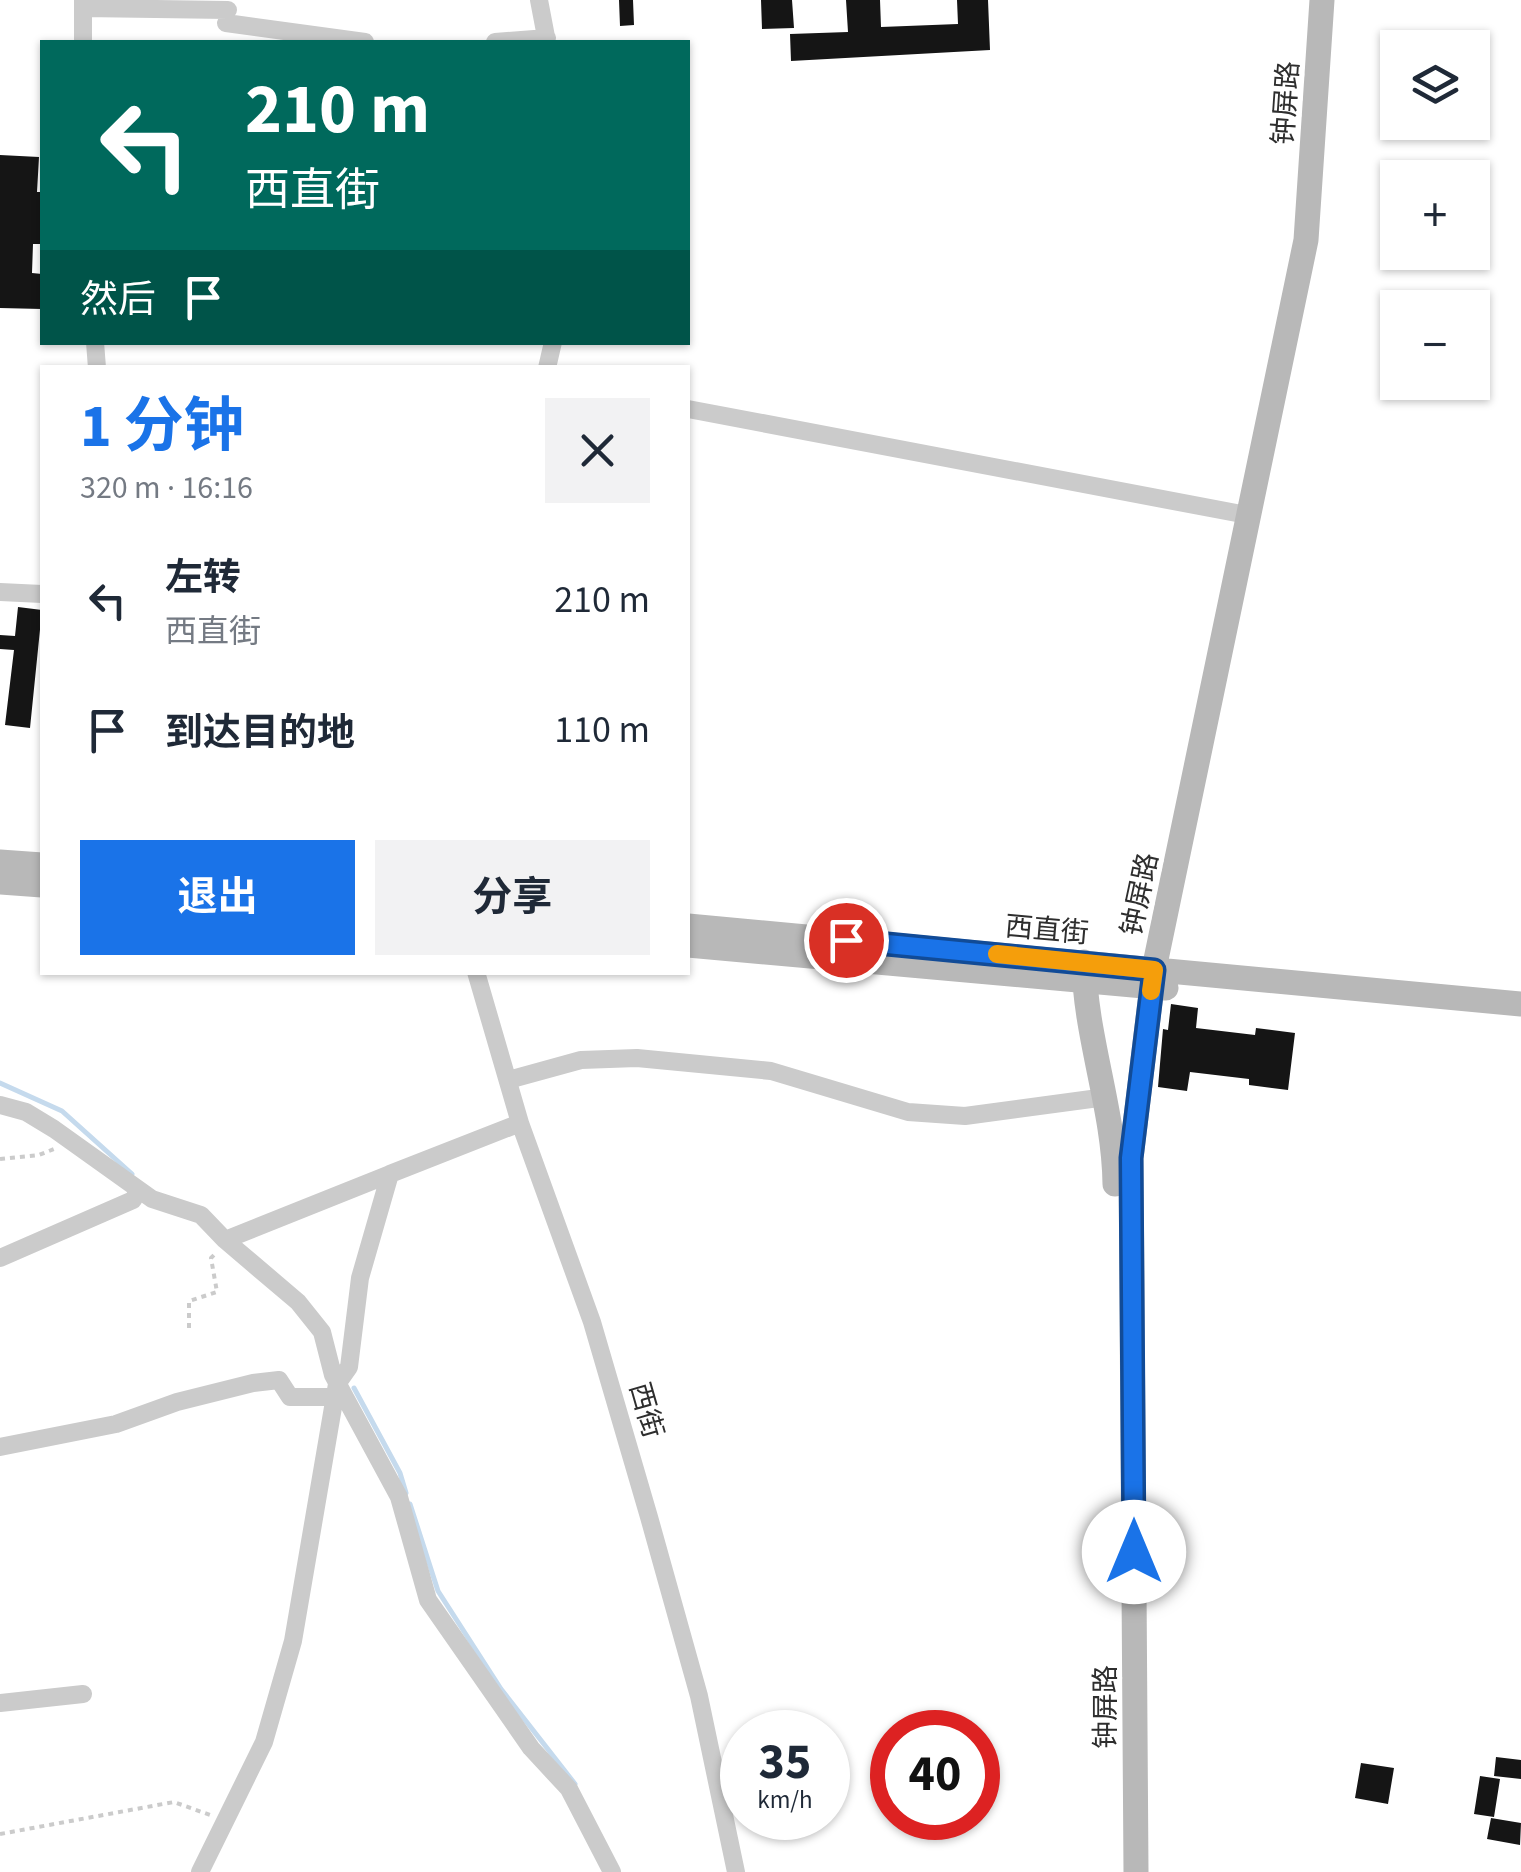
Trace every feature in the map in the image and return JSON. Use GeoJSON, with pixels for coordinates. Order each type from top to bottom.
{"type":"FeatureCollection","features":[{"type":"Feature","properties":{"kind":"street"},"geometry":{"type":"LineString","coordinates":[[540,0],[547,40]]}},
{"type":"Feature","properties":{"kind":"street","name":"钟屏路"},"geometry":{"type":"LineString","coordinates":[[1136,1872],[1131,1158],[1153,978],[1306,240],[1322,0]]}},
{"type":"Feature","properties":{"kind":"street"},"geometry":{"type":"LineString","coordinates":[[83,40],[83,4],[227,19],[353,40]]}},
{"type":"Feature","properties":{"kind":"street"},"geometry":{"type":"LineString","coordinates":[[690,410],[1247,515]]}},
{"type":"Feature","properties":{"kind":"street"},"geometry":{"type":"LineString","coordinates":[[0,592],[40,594]]}},
{"type":"Feature","properties":{"kind":"street"},"geometry":{"type":"LineString","coordinates":[[0,862],[40,865]]}},
{"type":"Feature","properties":{"kind":"street"},"geometry":{"type":"LineString","coordinates":[[0,882],[40,885]]}},
{"type":"Feature","properties":{"kind":"street","name":"西直街"},"geometry":{"type":"LineString","coordinates":[[690,926],[1521,1018]]}},
{"type":"Feature","properties":{"kind":"street","name":"西直街"},"geometry":{"type":"LineString","coordinates":[[690,945],[1084,971]]}},
{"type":"Feature","properties":{"kind":"street","name":"钟屏路"},"geometry":{"type":"LineString","coordinates":[[1084,971],[1084,1006],[1106,1097],[1114,1153],[1121,1872]]}},
{"type":"Feature","properties":{"kind":"street","name":"西街"},"geometry":{"type":"LineString","coordinates":[[477,975],[520,1123],[592,1322],[650,1517],[699,1696],[736,1872]]}},
{"type":"Feature","properties":{"kind":"street","name":"西直街"},"geometry":{"type":"LineString","coordinates":[[1153,978],[1521,1004]]}},
{"type":"Feature","properties":{"kind":"street"},"geometry":{"type":"LineString","coordinates":[[508,1080],[581,1060],[637,1058],[771,1071],[908,1112],[965,1116],[1106,1097]]}},
{"type":"Feature","properties":{"kind":"street"},"geometry":{"type":"LineString","coordinates":[[0,1105],[26,1112],[152,1200],[201,1215],[298,1302],[322,1332],[336,1390],[399,1496],[428,1600],[531,1748],[569,1789],[612,1872]]}},
{"type":"Feature","properties":{"kind":"street"},"geometry":{"type":"LineString","coordinates":[[225,1240],[520,1123]]}},
{"type":"Feature","properties":{"kind":"street"},"geometry":{"type":"LineString","coordinates":[[200,1872],[264,1742],[293,1641],[336,1390],[349,1367],[360,1278],[390,1174]]}},
{"type":"Feature","properties":{"kind":"street"},"geometry":{"type":"LineString","coordinates":[[0,1258],[133,1200],[138,1191]]}},
{"type":"Feature","properties":{"kind":"street"},"geometry":{"type":"LineString","coordinates":[[0,1447],[116,1424],[177,1402],[253,1383],[279,1380],[290,1397],[336,1390]]}},
{"type":"Feature","properties":{"kind":"street"},"geometry":{"type":"LineString","coordinates":[[0,1704],[83,1694]]}},
{"type":"Feature","properties":{"kind":"path"},"geometry":{"type":"LineString","coordinates":[[0,1159],[39,1155],[73,1143]]}},
{"type":"Feature","properties":{"kind":"path"},"geometry":{"type":"LineString","coordinates":[[188,1328],[188,1301],[216,1292],[211,1258],[225,1240]]}},
{"type":"Feature","properties":{"kind":"path"},"geometry":{"type":"LineString","coordinates":[[0,1834],[174,1802],[226,1821]]}},
{"type":"Feature","properties":{"kind":"building"},"geometry":{"type":"Polygon","coordinates":[[[619,0],[633,0],[634,25],[620,26],[619,0]]]}},
{"type":"Feature","properties":{"kind":"building"},"geometry":{"type":"Polygon","coordinates":[[[761,0],[792,0],[794,28],[762,29],[761,0]]]}},
{"type":"Feature","properties":{"kind":"building"},"geometry":{"type":"Polygon","coordinates":[[[846,0],[880,0],[881,27],[958,24],[957,0],[988,0],[990,50],[791,61],[790,34],[848,32],[846,0]]]}},
{"type":"Feature","properties":{"kind":"building"},"geometry":{"type":"Polygon","coordinates":[[[0,155],[39,157],[40,244],[33,244],[32,273],[40,274],[40,309],[0,308],[0,155]]]}},
{"type":"Feature","properties":{"kind":"building"},"geometry":{"type":"Polygon","coordinates":[[[18,607],[40,610],[30,728],[5,725],[14,650],[0,649],[0,635],[15,636],[18,607]]]}},
{"type":"Feature","properties":{"kind":"building"},"geometry":{"type":"Polygon","coordinates":[[[1171,1004],[1198,1008],[1196,1028],[1255,1035],[1256,1028],[1295,1033],[1288,1090],[1249,1085],[1249,1079],[1190,1072],[1187,1091],[1158,1087],[1163,1029],[1168,1030],[1171,1004]]]}},
{"type":"Feature","properties":{"kind":"building"},"geometry":{"type":"Polygon","coordinates":[[[1496,1757],[1521,1760],[1521,1779],[1494,1776],[1496,1757]]]}},
{"type":"Feature","properties":{"kind":"building"},"geometry":{"type":"Polygon","coordinates":[[[1361,1763],[1394,1768],[1388,1804],[1355,1798],[1361,1763]]]}},
{"type":"Feature","properties":{"kind":"building"},"geometry":{"type":"Polygon","coordinates":[[[1480,1776],[1500,1779],[1494,1817],[1474,1814],[1480,1776]]]}},
{"type":"Feature","properties":{"kind":"building"},"geometry":{"type":"Polygon","coordinates":[[[1491,1818],[1521,1823],[1520,1845],[1487,1839],[1491,1818]]]}},
{"type":"Feature","properties":{"kind":"waterway"},"geometry":{"type":"LineString","coordinates":[[0,1083],[62,1111],[132,1174]]}},
{"type":"Feature","properties":{"kind":"waterway"},"geometry":{"type":"LineString","coordinates":[[354,1388],[400,1473],[406,1493]]}},
{"type":"Feature","properties":{"kind":"waterway"},"geometry":{"type":"LineString","coordinates":[[410,1504],[438,1591],[501,1689],[575,1784]]}},
{"type":"Feature","properties":{"kind":"slow traffic"},"geometry":{"type":"LineString","coordinates":[[997,954],[1154,970],[1151,991]]}},
{"type":"Feature","properties":{"kind":"route"},"geometry":{"type":"LineString","coordinates":[[846,940],[1154,970],[1131,1158],[1134,1552]]}}]}
